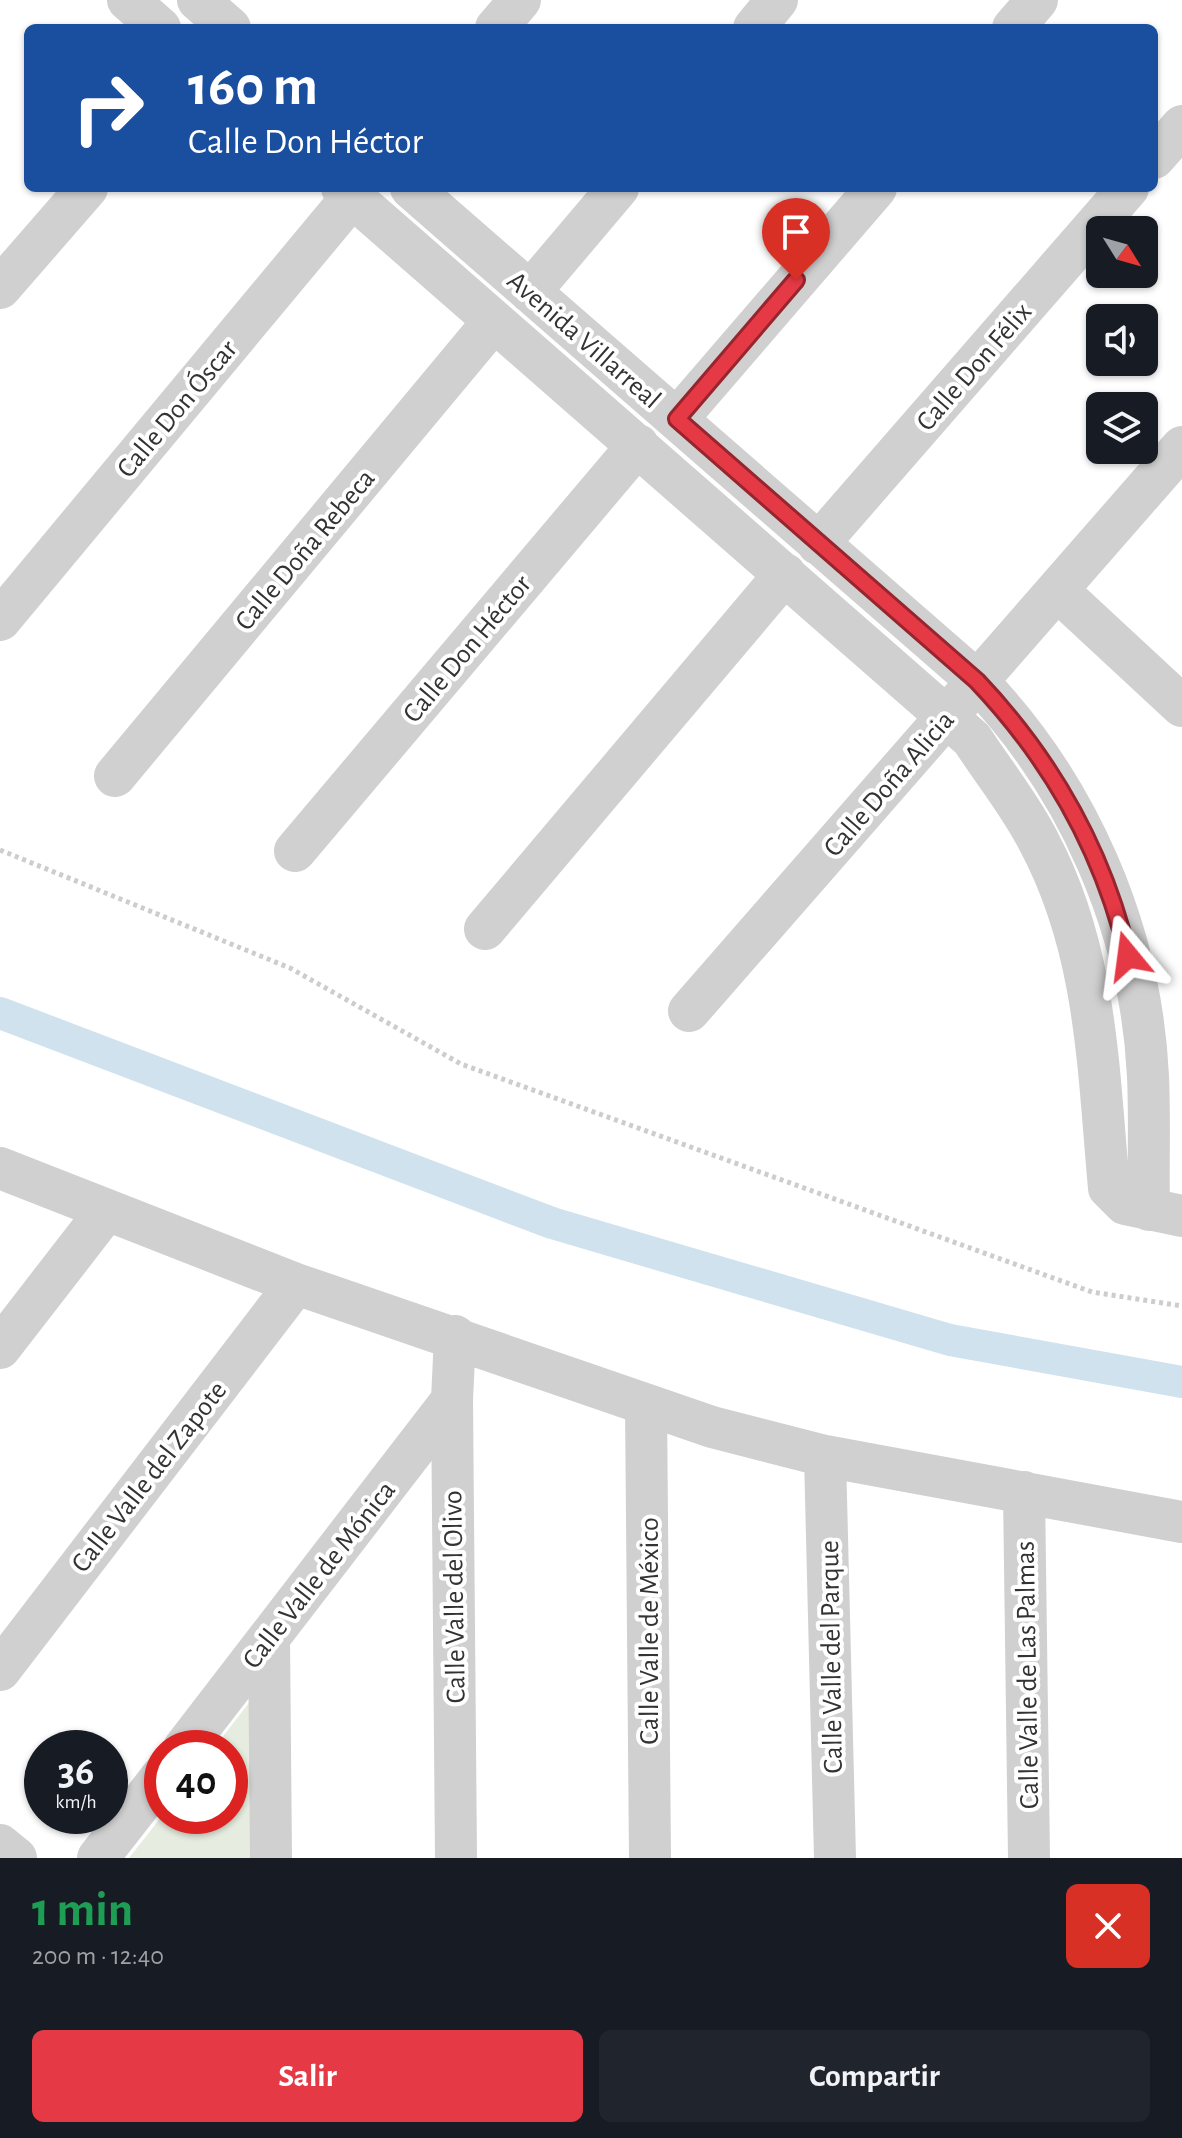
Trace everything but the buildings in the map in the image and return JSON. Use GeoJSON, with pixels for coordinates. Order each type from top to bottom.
{"type":"FeatureCollection","features":[{"type":"Feature","properties":{"kind":"street"},"geometry":{"type":"LineString","coordinates":[[128,0],[155,24]]}},
{"type":"Feature","properties":{"kind":"street"},"geometry":{"type":"LineString","coordinates":[[499,24],[520,0]]}},
{"type":"Feature","properties":{"kind":"street"},"geometry":{"type":"LineString","coordinates":[[757,24],[777,0]]}},
{"type":"Feature","properties":{"kind":"street"},"geometry":{"type":"LineString","coordinates":[[1016,24],[1037,0]]}},
{"type":"Feature","properties":{"kind":"street"},"geometry":{"type":"LineString","coordinates":[[1158,153],[1182,126]]}},
{"type":"Feature","properties":{"kind":"street"},"geometry":{"type":"LineString","coordinates":[[0,288],[84,192]]}},
{"type":"Feature","properties":{"kind":"street","name":"Avenida Villarreal"},"geometry":{"type":"LineString","coordinates":[[347,192],[972,739],[1039,841],[1071,918],[1090,983],[1109,1188],[1125,1204],[1165,1213],[1148,1074],[1134,982],[1122,929],[1085,829],[1038,752],[977,681],[416,192]]}},
{"type":"Feature","properties":{"kind":"street","name":"Calle Don Óscar"},"geometry":{"type":"LineString","coordinates":[[0,620],[347,192]]}},
{"type":"Feature","properties":{"kind":"street"},"geometry":{"type":"LineString","coordinates":[[530,292],[615,192]]}},
{"type":"Feature","properties":{"kind":"street"},"geometry":{"type":"LineString","coordinates":[[677,419],[873,192]]}},
{"type":"Feature","properties":{"kind":"street","name":"Calle Don Félix"},"geometry":{"type":"LineString","coordinates":[[818,544],[1125,192]]}},
{"type":"Feature","properties":{"kind":"street","name":"Calle Doña Rebeca"},"geometry":{"type":"LineString","coordinates":[[115,776],[493,322]]}},
{"type":"Feature","properties":{"kind":"street","name":"Calle Don Héctor"},"geometry":{"type":"LineString","coordinates":[[295,851],[638,445]]}},
{"type":"Feature","properties":{"kind":"street","name":"Calle Doña Alicia"},"geometry":{"type":"LineString","coordinates":[[689,1011],[1182,447]]}},
{"type":"Feature","properties":{"kind":"street"},"geometry":{"type":"LineString","coordinates":[[485,929],[785,574]]}},
{"type":"Feature","properties":{"kind":"street"},"geometry":{"type":"LineString","coordinates":[[1057,590],[1182,706]]}},
{"type":"Feature","properties":{"kind":"street"},"geometry":{"type":"LineString","coordinates":[[0,1168],[296,1284],[741,1435],[825,1456],[1182,1522]]}},
{"type":"Feature","properties":{"kind":"street"},"geometry":{"type":"LineString","coordinates":[[0,1348],[106,1211]]}},
{"type":"Feature","properties":{"kind":"street","name":"Calle Valle del Zapote"},"geometry":{"type":"LineString","coordinates":[[0,1670],[296,1284]]}},
{"type":"Feature","properties":{"kind":"street","name":"Calle Valle del Olivo"},"geometry":{"type":"LineString","coordinates":[[455,1336],[452,1400],[456,1858]]}},
{"type":"Feature","properties":{"kind":"street","name":"Calle Valle de Mónica"},"geometry":{"type":"LineString","coordinates":[[198,1730],[452,1400]]}},
{"type":"Feature","properties":{"kind":"street","name":"Calle Valle de México"},"geometry":{"type":"LineString","coordinates":[[646,1405],[650,1858]]}},
{"type":"Feature","properties":{"kind":"street","name":"Calle Valle del Parque"},"geometry":{"type":"LineString","coordinates":[[825,1456],[835,1858]]}},
{"type":"Feature","properties":{"kind":"street","name":"Calle Valle de Las Palmas"},"geometry":{"type":"LineString","coordinates":[[1024,1492],[1029,1858]]}},
{"type":"Feature","properties":{"kind":"street"},"geometry":{"type":"LineString","coordinates":[[269,1638],[271,1858]]}},
{"type":"Feature","properties":{"kind":"street"},"geometry":{"type":"LineString","coordinates":[[98,1858],[144,1799]]}},
{"type":"Feature","properties":{"kind":"street"},"geometry":{"type":"LineString","coordinates":[[0,1845],[16,1858]]}},
{"type":"Feature","properties":{"kind":"path"},"geometry":{"type":"LineString","coordinates":[[0,850],[290,968],[461,1064],[1092,1292],[1182,1306]]}},
{"type":"Feature","properties":{"kind":"shaded area"},"geometry":{"type":"Polygon","coordinates":[[[262,1686],[259,1858],[129,1858],[148,1834],[248,1834],[248,1730],[228,1730],[262,1686]]]}},
{"type":"Feature","properties":{"kind":"waterway"},"geometry":{"type":"LineString","coordinates":[[0,1013],[552,1223],[950,1340],[1182,1382]]}},
{"type":"Feature","properties":{"kind":"route"},"geometry":{"type":"LineString","coordinates":[[796,280],[677,419],[977,681],[1007,712],[1038,752],[1085,829],[1122,929],[1128,956]]}}]}
